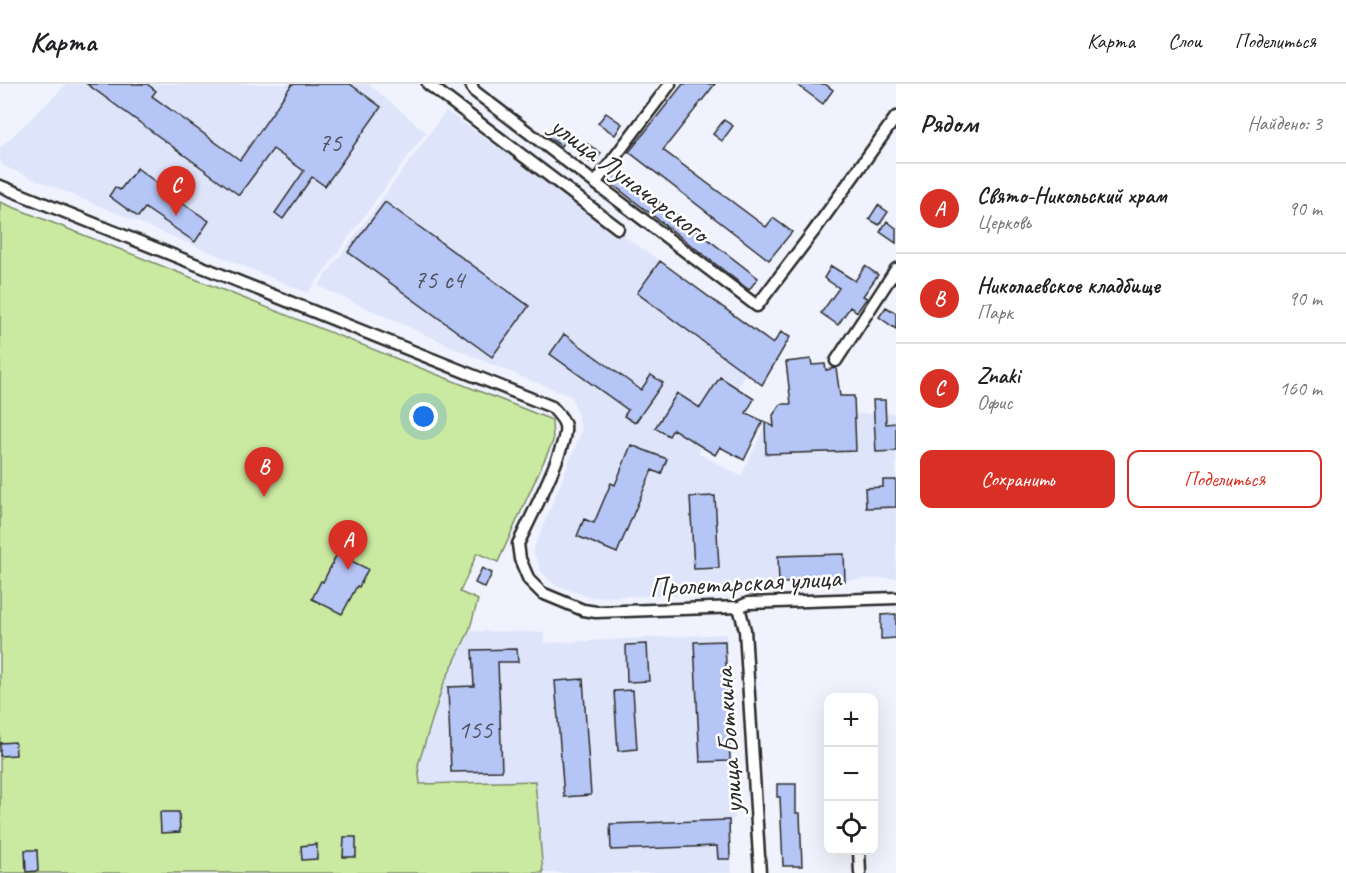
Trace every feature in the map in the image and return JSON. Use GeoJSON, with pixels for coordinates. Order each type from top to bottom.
{"type":"FeatureCollection","features":[{"type":"Feature","properties":{"kind":"street","name":"улица Луначарского"},"geometry":{"type":"LineString","coordinates":[[428,84],[618,228]]}},
{"type":"Feature","properties":{"kind":"street"},"geometry":{"type":"LineString","coordinates":[[596,182],[670,84]]}},
{"type":"Feature","properties":{"kind":"street","name":"улица Луначарского"},"geometry":{"type":"LineString","coordinates":[[472,88],[757,306],[896,117]]}},
{"type":"Feature","properties":{"kind":"street","name":"Пролетарская улица"},"geometry":{"type":"LineString","coordinates":[[0,186],[552,407],[561,416],[566,428],[562,448],[518,544],[520,559],[529,580],[542,593],[564,603],[596,612],[739,607],[748,603],[896,598]]}},
{"type":"Feature","properties":{"kind":"street"},"geometry":{"type":"LineString","coordinates":[[836,361],[896,269]]}},
{"type":"Feature","properties":{"kind":"street","name":"улица Боткина"},"geometry":{"type":"LineString","coordinates":[[739,607],[745,630],[760,873]]}},
{"type":"Feature","properties":{"kind":"street"},"geometry":{"type":"LineString","coordinates":[[859,855],[860,873]]}},
{"type":"Feature","properties":{"kind":"shaded area"},"geometry":{"type":"Polygon","coordinates":[[[67,84],[369,84],[426,132],[308,293],[3,166],[0,162],[0,148],[67,84]]]}},
{"type":"Feature","properties":{"kind":"shaded area"},"geometry":{"type":"Polygon","coordinates":[[[446,111],[768,340],[698,453],[741,476],[765,426],[773,417],[896,413],[896,578],[727,585],[712,595],[589,597],[555,585],[541,571],[533,551],[582,430],[572,397],[490,364],[318,286],[446,111]]]}},
{"type":"Feature","properties":{"kind":"shaded area"},"geometry":{"type":"Polygon","coordinates":[[[469,631],[544,632],[545,643],[726,634],[735,819],[730,820],[732,873],[543,873],[535,781],[420,784],[418,765],[443,685],[469,631]]]}},
{"type":"Feature","properties":{"kind":"green space"},"geometry":{"type":"Polygon","coordinates":[[[0,202],[552,420],[553,441],[498,562],[477,553],[460,592],[478,600],[469,631],[443,685],[418,765],[420,784],[535,781],[543,873],[0,873],[0,202]]]}},
{"type":"Feature","properties":{"kind":"building"},"geometry":{"type":"Polygon","coordinates":[[[87,84],[147,84],[156,91],[152,96],[240,160],[292,84],[350,84],[381,107],[325,186],[312,177],[283,219],[275,213],[304,171],[273,149],[239,195],[87,84]]]}},
{"type":"Feature","properties":{"kind":"building"},"geometry":{"type":"Polygon","coordinates":[[[683,84],[715,84],[663,150],[766,227],[773,218],[792,232],[769,260],[629,152],[683,84]]]}},
{"type":"Feature","properties":{"kind":"building"},"geometry":{"type":"Polygon","coordinates":[[[796,84],[825,84],[833,90],[823,104],[796,84]]]}},
{"type":"Feature","properties":{"kind":"building"},"geometry":{"type":"Polygon","coordinates":[[[606,113],[622,124],[615,135],[598,123],[606,113]]]}},
{"type":"Feature","properties":{"kind":"building"},"geometry":{"type":"Polygon","coordinates":[[[724,120],[733,126],[722,141],[713,134],[724,120]]]}},
{"type":"Feature","properties":{"kind":"building"},"geometry":{"type":"Polygon","coordinates":[[[554,125],[569,136],[561,146],[546,135],[554,125]]]}},
{"type":"Feature","properties":{"kind":"building"},"geometry":{"type":"Polygon","coordinates":[[[586,143],[601,153],[593,164],[579,154],[586,143]]]}},
{"type":"Feature","properties":{"kind":"building"},"geometry":{"type":"Polygon","coordinates":[[[137,168],[161,186],[160,188],[209,221],[195,242],[145,208],[138,217],[109,196],[115,187],[120,190],[137,168]]]}},
{"type":"Feature","properties":{"kind":"building"},"geometry":{"type":"Polygon","coordinates":[[[616,168],[758,278],[749,290],[607,180],[616,168]]]}},
{"type":"Feature","properties":{"kind":"building"},"geometry":{"type":"Polygon","coordinates":[[[385,202],[529,306],[492,357],[348,252],[385,202]]]}},
{"type":"Feature","properties":{"kind":"building"},"geometry":{"type":"Polygon","coordinates":[[[878,205],[888,212],[879,225],[869,219],[878,205]]]}},
{"type":"Feature","properties":{"kind":"building"},"geometry":{"type":"Polygon","coordinates":[[[887,221],[896,228],[896,243],[880,232],[887,221]]]}},
{"type":"Feature","properties":{"kind":"building"},"geometry":{"type":"Polygon","coordinates":[[[660,261],[773,344],[781,332],[790,337],[762,385],[637,293],[660,261]]]}},
{"type":"Feature","properties":{"kind":"building"},"geometry":{"type":"Polygon","coordinates":[[[831,266],[855,281],[865,266],[878,275],[863,296],[867,298],[857,312],[850,307],[838,325],[821,313],[839,288],[824,278],[831,266]]]}},
{"type":"Feature","properties":{"kind":"building"},"geometry":{"type":"Polygon","coordinates":[[[886,307],[896,313],[896,329],[879,317],[886,307]]]}},
{"type":"Feature","properties":{"kind":"building"},"geometry":{"type":"Polygon","coordinates":[[[564,334],[641,390],[651,375],[663,383],[635,423],[624,416],[628,410],[550,354],[564,334]]]}},
{"type":"Feature","properties":{"kind":"building"},"geometry":{"type":"Polygon","coordinates":[[[811,359],[812,365],[825,364],[826,370],[836,368],[840,396],[854,396],[856,451],[766,454],[765,422],[774,427],[773,415],[781,404],[791,404],[786,362],[811,359]]]}},
{"type":"Feature","properties":{"kind":"building"},"geometry":{"type":"Polygon","coordinates":[[[720,377],[754,399],[746,413],[763,421],[744,460],[720,447],[715,455],[673,429],[669,436],[655,428],[677,393],[700,408],[720,377]]]}},
{"type":"Feature","properties":{"kind":"building"},"geometry":{"type":"Polygon","coordinates":[[[873,400],[885,400],[886,424],[896,423],[896,451],[876,452],[873,400]]]}},
{"type":"Feature","properties":{"kind":"building"},"geometry":{"type":"Polygon","coordinates":[[[631,445],[667,459],[661,474],[652,470],[617,553],[577,536],[584,519],[594,523],[611,483],[615,485],[631,445]]]}},
{"type":"Feature","properties":{"kind":"building"},"geometry":{"type":"Polygon","coordinates":[[[883,480],[896,480],[896,507],[866,508],[865,488],[883,487],[883,480]]]}},
{"type":"Feature","properties":{"kind":"building"},"geometry":{"type":"Polygon","coordinates":[[[715,496],[719,568],[694,569],[690,497],[715,496]]]}},
{"type":"Feature","properties":{"kind":"building"},"geometry":{"type":"Polygon","coordinates":[[[337,554],[368,569],[342,614],[312,599],[337,554]]]}},
{"type":"Feature","properties":{"kind":"building"},"geometry":{"type":"Polygon","coordinates":[[[844,554],[845,581],[779,583],[778,556],[844,554]]]}},
{"type":"Feature","properties":{"kind":"building"},"geometry":{"type":"Polygon","coordinates":[[[482,568],[492,573],[485,588],[475,583],[482,568]]]}},
{"type":"Feature","properties":{"kind":"building"},"geometry":{"type":"Polygon","coordinates":[[[896,614],[896,638],[881,639],[881,615],[896,614]]]}},
{"type":"Feature","properties":{"kind":"building"},"geometry":{"type":"Polygon","coordinates":[[[725,641],[730,761],[700,762],[694,642],[725,641]]]}},
{"type":"Feature","properties":{"kind":"building"},"geometry":{"type":"Polygon","coordinates":[[[647,644],[649,681],[627,682],[626,645],[647,644]]]}},
{"type":"Feature","properties":{"kind":"building"},"geometry":{"type":"Polygon","coordinates":[[[517,649],[518,662],[498,662],[502,771],[451,772],[448,687],[474,686],[472,650],[517,649]]]}},
{"type":"Feature","properties":{"kind":"building"},"geometry":{"type":"Polygon","coordinates":[[[583,679],[591,795],[564,797],[555,681],[583,679]]]}},
{"type":"Feature","properties":{"kind":"building"},"geometry":{"type":"Polygon","coordinates":[[[633,690],[637,749],[618,751],[614,691],[633,690]]]}},
{"type":"Feature","properties":{"kind":"building"},"geometry":{"type":"Polygon","coordinates":[[[15,742],[16,755],[0,756],[0,743],[15,742]]]}},
{"type":"Feature","properties":{"kind":"building"},"geometry":{"type":"Polygon","coordinates":[[[777,784],[796,784],[796,813],[800,813],[802,866],[783,866],[780,797],[777,797],[777,784]]]}},
{"type":"Feature","properties":{"kind":"building"},"geometry":{"type":"Polygon","coordinates":[[[160,812],[179,812],[180,832],[161,833],[160,812]]]}},
{"type":"Feature","properties":{"kind":"building"},"geometry":{"type":"Polygon","coordinates":[[[729,820],[730,859],[718,859],[717,846],[611,850],[610,824],[729,820]]]}},
{"type":"Feature","properties":{"kind":"building"},"geometry":{"type":"Polygon","coordinates":[[[344,837],[356,837],[356,857],[343,857],[344,837]]]}},
{"type":"Feature","properties":{"kind":"building"},"geometry":{"type":"Polygon","coordinates":[[[317,844],[317,859],[302,860],[301,846],[317,844]]]}},
{"type":"Feature","properties":{"kind":"building"},"geometry":{"type":"Polygon","coordinates":[[[25,850],[37,850],[38,871],[26,872],[25,850]]]}},
{"type":"Feature","properties":{"kind":"place","name":"Znaki"},"geometry":{"type":"Point","coordinates":[176,216]}},
{"type":"Feature","properties":{"kind":"place","name":"Николаевское кладбище"},"geometry":{"type":"Point","coordinates":[264,497]}},
{"type":"Feature","properties":{"kind":"place","name":"Свято-Никольский храм"},"geometry":{"type":"Point","coordinates":[348,570]}}]}
